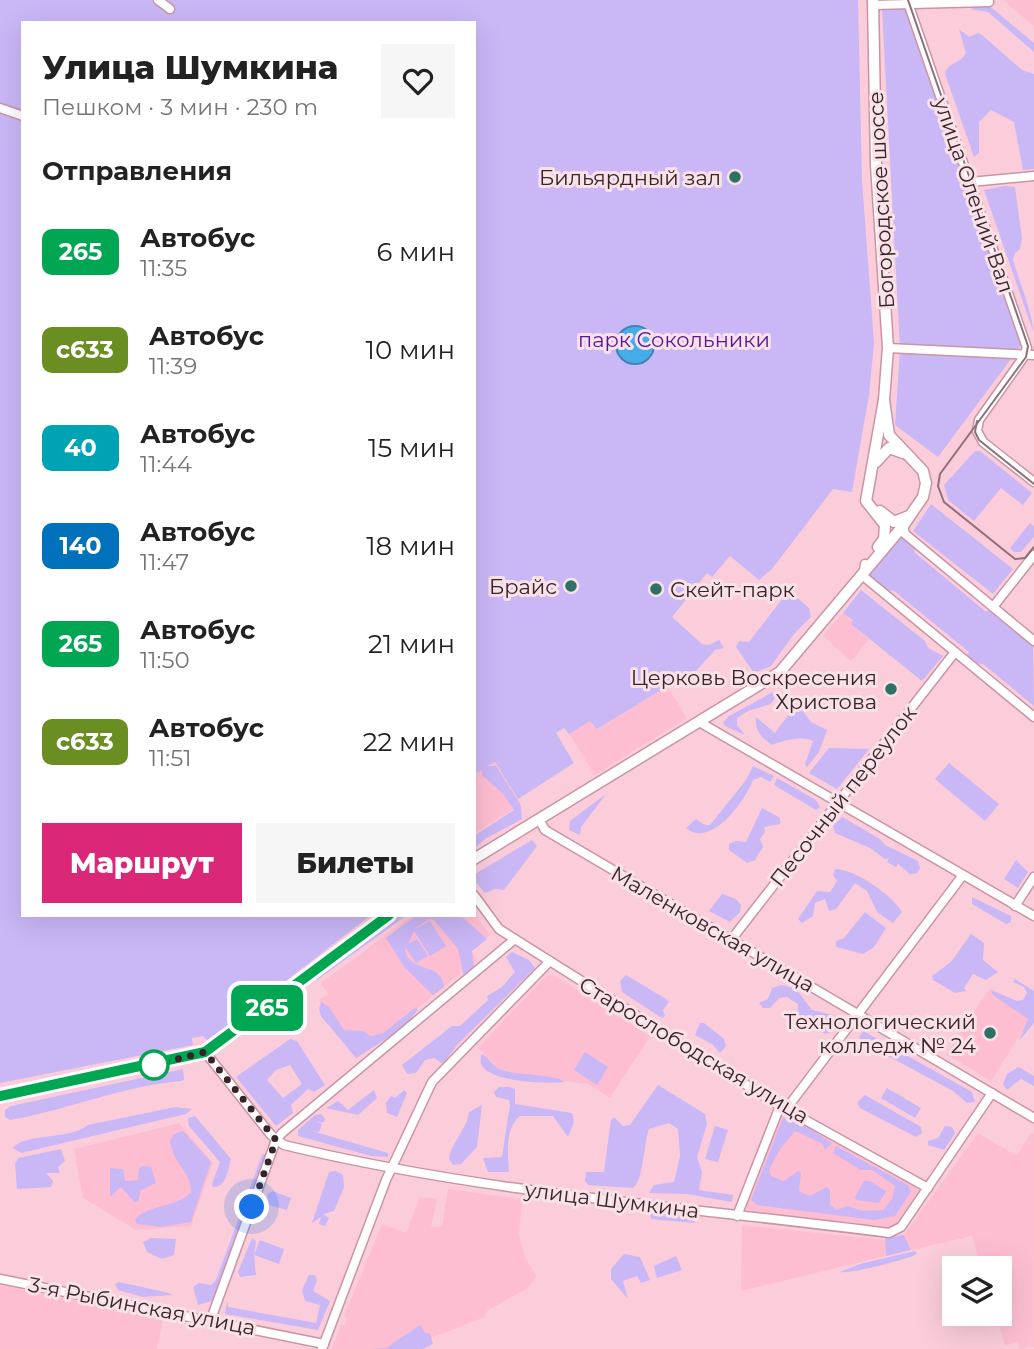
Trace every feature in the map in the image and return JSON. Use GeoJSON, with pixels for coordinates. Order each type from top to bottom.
{"type":"FeatureCollection","features":[{"type":"Feature","properties":{"kind":"main road","name":"Богородское шоссе"},"geometry":{"type":"LineString","coordinates":[[867,495],[884,400],[888,348],[876,165],[873,2]]}},
{"type":"Feature","properties":{"kind":"main road","name":"Богородское шоссе"},"geometry":{"type":"LineString","coordinates":[[884,400],[889,435],[912,457]]}},
{"type":"Feature","properties":{"kind":"main road"},"geometry":{"type":"LineString","coordinates":[[848,590],[863,576],[903,526],[926,489],[923,471],[912,457],[889,448],[872,468]]}},
{"type":"Feature","properties":{"kind":"main road"},"geometry":{"type":"LineString","coordinates":[[867,495],[872,503],[893,521],[909,516]]}},
{"type":"Feature","properties":{"kind":"main road"},"geometry":{"type":"LineString","coordinates":[[476,858],[776,676],[848,590],[884,539],[886,528],[882,520],[867,506],[867,495]]}},
{"type":"Feature","properties":{"kind":"main road"},"geometry":{"type":"LineString","coordinates":[[0,1096],[205,1052],[386,917]]}},
{"type":"Feature","properties":{"kind":"street"},"geometry":{"type":"LineString","coordinates":[[158,0],[170,9]]}},
{"type":"Feature","properties":{"kind":"street","name":"улица Олений Вал"},"geometry":{"type":"LineString","coordinates":[[907,1],[1030,355]]}},
{"type":"Feature","properties":{"kind":"street"},"geometry":{"type":"LineString","coordinates":[[873,2],[989,2]]}},
{"type":"Feature","properties":{"kind":"street"},"geometry":{"type":"LineString","coordinates":[[0,108],[21,115]]}},
{"type":"Feature","properties":{"kind":"street"},"geometry":{"type":"LineString","coordinates":[[970,182],[1034,176]]}},
{"type":"Feature","properties":{"kind":"street"},"geometry":{"type":"LineString","coordinates":[[888,348],[1030,355]]}},
{"type":"Feature","properties":{"kind":"street"},"geometry":{"type":"LineString","coordinates":[[1030,355],[979,420],[977,431],[983,442],[1034,482]]}},
{"type":"Feature","properties":{"kind":"street"},"geometry":{"type":"LineString","coordinates":[[903,526],[908,537],[1034,641]]}},
{"type":"Feature","properties":{"kind":"street"},"geometry":{"type":"LineString","coordinates":[[993,607],[1034,555]]}},
{"type":"Feature","properties":{"kind":"street"},"geometry":{"type":"LineString","coordinates":[[865,564],[861,573],[863,576],[1034,717]]}},
{"type":"Feature","properties":{"kind":"street","name":"Песочный переулок"},"geometry":{"type":"LineString","coordinates":[[731,940],[955,652]]}},
{"type":"Feature","properties":{"kind":"street"},"geometry":{"type":"LineString","coordinates":[[701,723],[1034,916]]}},
{"type":"Feature","properties":{"kind":"street","name":"Маленковская улица"},"geometry":{"type":"LineString","coordinates":[[540,821],[545,830],[1034,1118]]}},
{"type":"Feature","properties":{"kind":"street"},"geometry":{"type":"LineString","coordinates":[[737,1216],[784,1107],[963,875]]}},
{"type":"Feature","properties":{"kind":"street"},"geometry":{"type":"LineString","coordinates":[[1015,906],[1034,877]]}},
{"type":"Feature","properties":{"kind":"street","name":"Старослободская улица"},"geometry":{"type":"LineString","coordinates":[[476,898],[496,926],[515,939],[784,1107],[928,1188]]}},
{"type":"Feature","properties":{"kind":"street"},"geometry":{"type":"LineString","coordinates":[[211,1320],[276,1140],[515,939]]}},
{"type":"Feature","properties":{"kind":"street"},"geometry":{"type":"LineString","coordinates":[[323,1346],[391,1170],[432,1082],[550,961]]}},
{"type":"Feature","properties":{"kind":"street"},"geometry":{"type":"LineString","coordinates":[[205,1052],[276,1140]]}},
{"type":"Feature","properties":{"kind":"street","name":"улица Шумкина"},"geometry":{"type":"LineString","coordinates":[[276,1140],[391,1170],[737,1216],[893,1233],[901,1227],[992,1093]]}},
{"type":"Feature","properties":{"kind":"street","name":"3-я Рыбинская улица"},"geometry":{"type":"LineString","coordinates":[[0,1279],[211,1320],[323,1346]]}},
{"type":"Feature","properties":{"kind":"shaded area"},"geometry":{"type":"Polygon","coordinates":[[[1003,0],[1034,0],[1034,26],[1003,0]]]}},
{"type":"Feature","properties":{"kind":"shaded area"},"geometry":{"type":"Polygon","coordinates":[[[843,613],[853,621],[851,624],[869,639],[851,661],[823,636],[843,613]]]}},
{"type":"Feature","properties":{"kind":"shaded area"},"geometry":{"type":"Polygon","coordinates":[[[667,686],[687,718],[595,775],[569,734],[590,721],[598,729],[667,686]]]}},
{"type":"Feature","properties":{"kind":"shaded area"},"geometry":{"type":"Polygon","coordinates":[[[494,761],[521,804],[476,833],[476,773],[494,761]]]}},
{"type":"Feature","properties":{"kind":"shaded area"},"geometry":{"type":"Polygon","coordinates":[[[476,916],[490,935],[471,951],[477,960],[356,1058],[319,1000],[328,994],[321,983],[410,917],[476,916]]]}},
{"type":"Feature","properties":{"kind":"shaded area"},"geometry":{"type":"Polygon","coordinates":[[[553,975],[650,1036],[610,1098],[588,1084],[503,1073],[478,1048],[546,976],[553,975]]]}},
{"type":"Feature","properties":{"kind":"shaded area","name":"Технологический колледж № 24"},"geometry":{"type":"Polygon","coordinates":[[[990,988],[1033,1015],[991,1081],[946,1054],[990,988]]]}},
{"type":"Feature","properties":{"kind":"shaded area"},"geometry":{"type":"Polygon","coordinates":[[[783,1112],[918,1186],[920,1192],[898,1224],[889,1228],[748,1211],[745,1207],[783,1112]]]}},
{"type":"Feature","properties":{"kind":"shaded area"},"geometry":{"type":"Polygon","coordinates":[[[179,1123],[213,1163],[191,1226],[136,1230],[83,1198],[74,1149],[179,1123]]]}},
{"type":"Feature","properties":{"kind":"shaded area"},"geometry":{"type":"Polygon","coordinates":[[[1031,1132],[1034,1134],[1034,1347],[1020,1349],[1017,1342],[1005,1346],[999,1326],[1012,1326],[1012,1256],[978,1256],[972,1236],[911,1250],[904,1235],[978,1133],[1017,1156],[1031,1132]]]}},
{"type":"Feature","properties":{"kind":"shaded area"},"geometry":{"type":"Polygon","coordinates":[[[448,1189],[522,1199],[519,1235],[525,1257],[537,1277],[526,1289],[487,1311],[485,1317],[431,1338],[396,1349],[332,1349],[341,1325],[345,1325],[347,1318],[344,1316],[382,1224],[406,1233],[420,1197],[437,1199],[431,1226],[442,1227],[448,1189]]]}},
{"type":"Feature","properties":{"kind":"shaded area"},"geometry":{"type":"Polygon","coordinates":[[[742,1225],[885,1240],[886,1256],[741,1291],[742,1225]]]}},
{"type":"Feature","properties":{"kind":"shaded area"},"geometry":{"type":"Polygon","coordinates":[[[0,1285],[163,1318],[157,1349],[0,1349],[0,1285]]]}},
{"type":"Feature","properties":{"kind":"green space","name":"парк Сокольники"},"geometry":{"type":"Polygon","coordinates":[[[0,0],[858,0],[862,180],[874,343],[869,395],[852,492],[833,489],[772,569],[759,580],[730,556],[712,577],[707,573],[672,617],[702,644],[709,645],[719,640],[724,648],[715,650],[687,681],[679,679],[597,729],[590,721],[569,734],[564,728],[556,733],[574,763],[518,799],[495,762],[487,766],[496,766],[521,806],[522,819],[485,839],[476,847],[476,835],[514,810],[503,794],[482,775],[482,770],[476,773],[476,21],[21,21],[21,917],[368,917],[208,1041],[203,1036],[192,1038],[193,1045],[0,1083],[0,0]]]}},
{"type":"Feature","properties":{"kind":"green space"},"geometry":{"type":"Polygon","coordinates":[[[984,5],[992,8],[1034,43],[1034,52],[988,12],[970,9],[984,5]]]}},
{"type":"Feature","properties":{"kind":"green space"},"geometry":{"type":"Polygon","coordinates":[[[904,6],[1022,344],[938,457],[895,425],[900,349],[882,8],[904,6]]]}},
{"type":"Feature","properties":{"kind":"green space"},"geometry":{"type":"Polygon","coordinates":[[[959,29],[969,37],[978,33],[982,35],[1022,70],[1034,74],[1034,169],[1023,170],[1014,122],[991,110],[979,122],[979,153],[974,157],[945,74],[948,67],[966,53],[959,29]]]}},
{"type":"Feature","properties":{"kind":"green space"},"geometry":{"type":"Polygon","coordinates":[[[1015,187],[1022,238],[1020,249],[1013,260],[1033,331],[984,190],[1015,187]]]}},
{"type":"Feature","properties":{"kind":"green space"},"geometry":{"type":"Polygon","coordinates":[[[975,451],[980,451],[1032,493],[1023,505],[1001,488],[974,521],[948,500],[944,485],[975,451]]]}},
{"type":"Feature","properties":{"kind":"green space"},"geometry":{"type":"Polygon","coordinates":[[[931,504],[1013,569],[993,594],[913,531],[931,504]]]}},
{"type":"Feature","properties":{"kind":"green space"},"geometry":{"type":"Polygon","coordinates":[[[1030,523],[1034,526],[1034,537],[1021,552],[1014,552],[1010,548],[1030,523]]]}},
{"type":"Feature","properties":{"kind":"green space"},"geometry":{"type":"Polygon","coordinates":[[[901,536],[915,547],[914,552],[985,611],[994,611],[1033,645],[1034,706],[983,664],[974,663],[967,656],[969,652],[894,591],[885,590],[869,576],[901,536]]]}},
{"type":"Feature","properties":{"kind":"green space"},"geometry":{"type":"Polygon","coordinates":[[[861,590],[925,641],[928,648],[943,656],[922,681],[851,624],[853,620],[843,613],[861,590]]]}},
{"type":"Feature","properties":{"kind":"green space"},"geometry":{"type":"Polygon","coordinates":[[[786,594],[793,594],[809,608],[811,617],[794,634],[771,666],[754,673],[736,647],[739,641],[749,642],[786,594]]]}},
{"type":"Feature","properties":{"kind":"green space"},"geometry":{"type":"Polygon","coordinates":[[[773,692],[776,696],[771,704],[748,711],[737,718],[737,725],[745,735],[723,723],[729,716],[773,692]]]}},
{"type":"Feature","properties":{"kind":"green space"},"geometry":{"type":"Polygon","coordinates":[[[794,707],[801,709],[811,722],[827,730],[819,752],[807,767],[805,764],[813,741],[786,740],[772,745],[762,736],[757,726],[756,717],[775,733],[794,707]]]}},
{"type":"Feature","properties":{"kind":"green space"},"geometry":{"type":"Polygon","coordinates":[[[829,748],[869,749],[837,789],[809,773],[829,748]]]}},
{"type":"Feature","properties":{"kind":"green space"},"geometry":{"type":"Polygon","coordinates":[[[949,763],[999,804],[985,821],[935,779],[949,763]]]}},
{"type":"Feature","properties":{"kind":"green space"},"geometry":{"type":"Polygon","coordinates":[[[753,766],[774,776],[770,782],[761,777],[753,780],[735,810],[716,828],[696,833],[686,828],[696,819],[710,825],[746,780],[753,766]]]}},
{"type":"Feature","properties":{"kind":"green space"},"geometry":{"type":"Polygon","coordinates":[[[777,778],[816,800],[820,807],[816,810],[774,785],[777,778]]]}},
{"type":"Feature","properties":{"kind":"green space"},"geometry":{"type":"Polygon","coordinates":[[[606,794],[581,827],[580,835],[569,830],[570,821],[606,794]]]}},
{"type":"Feature","properties":{"kind":"green space"},"geometry":{"type":"Polygon","coordinates":[[[762,808],[780,818],[780,824],[764,827],[765,832],[760,839],[763,847],[755,860],[747,863],[729,850],[729,844],[736,841],[746,842],[762,808]]]}},
{"type":"Feature","properties":{"kind":"green space"},"geometry":{"type":"Polygon","coordinates":[[[842,817],[880,839],[885,845],[918,861],[920,868],[917,873],[910,874],[898,864],[896,867],[887,862],[889,858],[885,859],[870,848],[835,833],[833,826],[842,817]]]}},
{"type":"Feature","properties":{"kind":"green space"},"geometry":{"type":"Polygon","coordinates":[[[532,840],[537,846],[504,890],[495,889],[485,893],[476,882],[476,873],[532,840]]]}},
{"type":"Feature","properties":{"kind":"green space"},"geometry":{"type":"Polygon","coordinates":[[[1016,860],[1028,872],[1018,888],[1004,879],[1016,860]]]}},
{"type":"Feature","properties":{"kind":"green space"},"geometry":{"type":"Polygon","coordinates":[[[835,869],[852,873],[872,884],[902,912],[893,923],[877,912],[867,891],[855,883],[836,909],[829,911],[825,899],[815,903],[813,916],[802,923],[798,919],[817,891],[830,892],[837,881],[833,875],[835,869]]]}},
{"type":"Feature","properties":{"kind":"green space"},"geometry":{"type":"Polygon","coordinates":[[[722,894],[736,899],[741,905],[740,912],[730,922],[709,911],[722,894]]]}},
{"type":"Feature","properties":{"kind":"green space"},"geometry":{"type":"Polygon","coordinates":[[[972,897],[1011,916],[1011,922],[1006,924],[972,904],[972,897]]]}},
{"type":"Feature","properties":{"kind":"green space"},"geometry":{"type":"Polygon","coordinates":[[[865,912],[886,928],[874,947],[863,954],[836,947],[836,941],[844,938],[865,912]]]}},
{"type":"Feature","properties":{"kind":"green space"},"geometry":{"type":"Polygon","coordinates":[[[392,917],[404,917],[317,980],[315,977],[392,917]]]}},
{"type":"Feature","properties":{"kind":"green space"},"geometry":{"type":"Polygon","coordinates":[[[414,917],[462,917],[487,939],[472,951],[474,967],[464,977],[458,949],[434,920],[429,919],[415,929],[430,921],[446,946],[430,956],[414,931],[408,944],[417,939],[428,956],[416,963],[406,948],[405,950],[412,962],[432,970],[442,979],[444,987],[433,995],[405,968],[386,938],[414,917]]]}},
{"type":"Feature","properties":{"kind":"green space"},"geometry":{"type":"Polygon","coordinates":[[[971,934],[984,943],[983,960],[998,972],[986,980],[973,974],[964,988],[966,991],[955,993],[933,980],[932,976],[951,962],[971,934]]]}},
{"type":"Feature","properties":{"kind":"green space"},"geometry":{"type":"Polygon","coordinates":[[[512,952],[529,960],[535,968],[457,1045],[443,1064],[434,1058],[425,1060],[416,1073],[407,1074],[402,1065],[452,1026],[460,1026],[488,1000],[487,996],[502,987],[515,972],[506,957],[512,952]]]}},
{"type":"Feature","properties":{"kind":"green space"},"geometry":{"type":"Polygon","coordinates":[[[626,975],[669,1002],[663,1010],[665,1016],[662,1018],[622,992],[620,981],[626,975]]]}},
{"type":"Feature","properties":{"kind":"green space"},"geometry":{"type":"Polygon","coordinates":[[[1015,979],[1034,991],[1034,1023],[1019,1041],[1028,1019],[993,995],[991,990],[1017,1001],[1023,1000],[1027,993],[1024,987],[1013,982],[1015,979]]]}},
{"type":"Feature","properties":{"kind":"green space"},"geometry":{"type":"Polygon","coordinates":[[[782,985],[796,989],[812,1010],[836,1016],[838,1023],[831,1032],[825,1034],[797,1016],[798,1004],[787,997],[779,998],[770,1008],[763,1008],[759,1003],[768,999],[772,988],[782,985]]]}},
{"type":"Feature","properties":{"kind":"green space"},"geometry":{"type":"Polygon","coordinates":[[[321,1002],[329,1007],[344,1030],[363,1031],[371,1036],[383,1033],[416,1007],[418,1010],[402,1029],[356,1058],[321,1016],[321,1002]]]}},
{"type":"Feature","properties":{"kind":"green space"},"geometry":{"type":"Polygon","coordinates":[[[700,1023],[704,1023],[724,1039],[726,1046],[720,1053],[713,1045],[695,1035],[700,1023]]]}},
{"type":"Feature","properties":{"kind":"green space"},"geometry":{"type":"Polygon","coordinates":[[[863,1031],[972,1092],[975,1102],[967,1103],[953,1091],[862,1042],[859,1037],[863,1031]]]}},
{"type":"Feature","properties":{"kind":"green space"},"geometry":{"type":"Polygon","coordinates":[[[290,1039],[297,1041],[325,1085],[314,1092],[308,1089],[291,1105],[293,1113],[276,1126],[236,1077],[290,1039]],[[290,1065],[276,1070],[267,1080],[283,1098],[302,1084],[290,1065]]]}},
{"type":"Feature","properties":{"kind":"green space"},"geometry":{"type":"Polygon","coordinates":[[[585,1052],[608,1067],[597,1085],[574,1070],[585,1052]]]}},
{"type":"Feature","properties":{"kind":"green space"},"geometry":{"type":"Polygon","coordinates":[[[482,1054],[499,1069],[552,1077],[565,1082],[528,1082],[498,1076],[487,1071],[481,1064],[482,1054]]]}},
{"type":"Feature","properties":{"kind":"green space"},"geometry":{"type":"Polygon","coordinates":[[[1019,1067],[1034,1076],[1034,1086],[1021,1079],[1007,1090],[1003,1084],[1007,1074],[1019,1067]]]}},
{"type":"Feature","properties":{"kind":"green space"},"geometry":{"type":"Polygon","coordinates":[[[183,1069],[184,1080],[181,1081],[138,1088],[32,1116],[10,1120],[5,1117],[5,1110],[11,1106],[183,1069]]]}},
{"type":"Feature","properties":{"kind":"green space"},"geometry":{"type":"Polygon","coordinates":[[[658,1085],[705,1114],[707,1124],[697,1157],[702,1172],[699,1190],[733,1195],[732,1202],[687,1194],[649,1193],[654,1185],[674,1182],[680,1156],[678,1129],[669,1123],[649,1129],[641,1170],[633,1188],[588,1185],[585,1181],[586,1172],[604,1172],[611,1120],[614,1117],[623,1126],[630,1125],[658,1085]]]}},
{"type":"Feature","properties":{"kind":"green space"},"geometry":{"type":"Polygon","coordinates":[[[499,1087],[515,1089],[515,1104],[572,1113],[574,1122],[568,1137],[553,1116],[520,1116],[509,1135],[509,1172],[488,1172],[483,1158],[502,1157],[510,1105],[509,1100],[496,1097],[494,1092],[499,1087]]]}},
{"type":"Feature","properties":{"kind":"green space"},"geometry":{"type":"Polygon","coordinates":[[[887,1088],[921,1108],[915,1118],[881,1098],[887,1088]]]}},
{"type":"Feature","properties":{"kind":"green space"},"geometry":{"type":"Polygon","coordinates":[[[374,1090],[377,1098],[358,1115],[326,1108],[338,1101],[348,1110],[374,1090]]]}},
{"type":"Feature","properties":{"kind":"green space"},"geometry":{"type":"Polygon","coordinates":[[[404,1090],[407,1093],[397,1117],[387,1113],[386,1103],[391,1096],[395,1098],[404,1090]]]}},
{"type":"Feature","properties":{"kind":"green space"},"geometry":{"type":"Polygon","coordinates":[[[865,1095],[921,1127],[922,1133],[916,1137],[860,1108],[857,1103],[865,1095]]]}},
{"type":"Feature","properties":{"kind":"green space"},"geometry":{"type":"Polygon","coordinates":[[[482,1105],[477,1147],[461,1164],[453,1165],[449,1159],[469,1112],[482,1105]]]}},
{"type":"Feature","properties":{"kind":"green space"},"geometry":{"type":"Polygon","coordinates":[[[175,1107],[192,1109],[186,1114],[21,1153],[13,1148],[27,1140],[70,1133],[88,1125],[175,1107]]]}},
{"type":"Feature","properties":{"kind":"green space"},"geometry":{"type":"Polygon","coordinates":[[[321,1114],[325,1119],[323,1123],[315,1121],[322,1124],[319,1132],[312,1131],[388,1153],[388,1157],[371,1156],[298,1136],[298,1130],[315,1115],[321,1114]]]}},
{"type":"Feature","properties":{"kind":"green space"},"geometry":{"type":"Polygon","coordinates":[[[195,1116],[231,1159],[226,1178],[217,1187],[212,1184],[220,1162],[189,1126],[188,1118],[195,1116]]]}},
{"type":"Feature","properties":{"kind":"green space"},"geometry":{"type":"Polygon","coordinates":[[[783,1118],[801,1123],[832,1143],[825,1150],[823,1144],[795,1131],[780,1149],[769,1170],[771,1176],[784,1181],[798,1171],[801,1173],[799,1191],[810,1196],[827,1187],[830,1190],[830,1204],[836,1210],[848,1206],[862,1211],[883,1210],[892,1199],[895,1186],[872,1170],[861,1170],[833,1153],[836,1146],[908,1185],[911,1192],[895,1216],[874,1220],[757,1205],[751,1200],[783,1118]]]}},
{"type":"Feature","properties":{"kind":"green space"},"geometry":{"type":"Polygon","coordinates":[[[715,1126],[728,1130],[718,1162],[705,1159],[715,1126]]]}},
{"type":"Feature","properties":{"kind":"green space"},"geometry":{"type":"Polygon","coordinates":[[[945,1126],[952,1127],[955,1133],[944,1150],[928,1145],[928,1141],[938,1138],[945,1126]]]}},
{"type":"Feature","properties":{"kind":"green space"},"geometry":{"type":"Polygon","coordinates":[[[183,1131],[211,1162],[191,1222],[162,1227],[137,1224],[135,1220],[140,1215],[178,1201],[191,1192],[189,1179],[175,1157],[170,1141],[174,1134],[183,1131]]]}},
{"type":"Feature","properties":{"kind":"green space"},"geometry":{"type":"Polygon","coordinates":[[[61,1149],[65,1161],[58,1167],[60,1173],[46,1173],[53,1181],[51,1187],[17,1189],[15,1164],[18,1158],[61,1149]]]}},
{"type":"Feature","properties":{"kind":"green space"},"geometry":{"type":"Polygon","coordinates":[[[266,1153],[220,1286],[212,1301],[198,1305],[193,1287],[199,1283],[211,1285],[216,1280],[262,1155],[266,1153]]]}},
{"type":"Feature","properties":{"kind":"green space"},"geometry":{"type":"Polygon","coordinates":[[[151,1167],[156,1183],[141,1190],[138,1202],[134,1202],[121,1187],[110,1197],[110,1168],[123,1169],[125,1181],[138,1180],[139,1168],[151,1167]]]}},
{"type":"Feature","properties":{"kind":"green space"},"geometry":{"type":"Polygon","coordinates":[[[336,1171],[343,1175],[344,1187],[334,1211],[323,1214],[329,1218],[325,1226],[319,1224],[321,1217],[312,1223],[329,1172],[336,1171]]]}},
{"type":"Feature","properties":{"kind":"green space"},"geometry":{"type":"Polygon","coordinates":[[[864,1181],[870,1181],[886,1191],[879,1203],[856,1200],[864,1181]]]}},
{"type":"Feature","properties":{"kind":"green space"},"geometry":{"type":"Polygon","coordinates":[[[273,1191],[291,1198],[287,1210],[265,1204],[268,1194],[273,1191]]]}},
{"type":"Feature","properties":{"kind":"green space"},"geometry":{"type":"Polygon","coordinates":[[[650,1210],[678,1213],[681,1219],[686,1215],[693,1215],[695,1219],[694,1223],[651,1219],[650,1210]]]}},
{"type":"Feature","properties":{"kind":"green space"},"geometry":{"type":"Polygon","coordinates":[[[904,1235],[911,1250],[886,1256],[885,1238],[904,1235]]]}},
{"type":"Feature","properties":{"kind":"green space"},"geometry":{"type":"Polygon","coordinates":[[[151,1238],[176,1239],[174,1255],[162,1259],[147,1252],[143,1242],[151,1238]]]}},
{"type":"Feature","properties":{"kind":"green space"},"geometry":{"type":"Polygon","coordinates":[[[252,1238],[256,1241],[256,1275],[240,1277],[238,1272],[252,1238]]]}},
{"type":"Feature","properties":{"kind":"green space"},"geometry":{"type":"Polygon","coordinates":[[[260,1240],[284,1249],[279,1264],[254,1255],[260,1240]]]}},
{"type":"Feature","properties":{"kind":"green space"},"geometry":{"type":"Polygon","coordinates":[[[915,1251],[917,1254],[911,1257],[890,1263],[840,1272],[860,1264],[915,1251]]]}},
{"type":"Feature","properties":{"kind":"green space"},"geometry":{"type":"Polygon","coordinates":[[[624,1254],[640,1257],[650,1280],[641,1283],[637,1276],[623,1281],[628,1299],[611,1279],[611,1269],[624,1254]]]}},
{"type":"Feature","properties":{"kind":"green space"},"geometry":{"type":"Polygon","coordinates":[[[676,1256],[682,1270],[657,1278],[654,1266],[676,1256]]]}},
{"type":"Feature","properties":{"kind":"green space"},"geometry":{"type":"Polygon","coordinates":[[[309,1275],[315,1275],[317,1280],[313,1291],[330,1301],[318,1330],[225,1314],[227,1301],[228,1307],[316,1323],[320,1305],[305,1301],[302,1290],[309,1275]]]}},
{"type":"Feature","properties":{"kind":"green space"},"geometry":{"type":"Polygon","coordinates":[[[119,1282],[172,1295],[143,1297],[118,1290],[115,1284],[119,1282]]]}},
{"type":"Feature","properties":{"kind":"green space"},"geometry":{"type":"Polygon","coordinates":[[[420,1325],[425,1333],[430,1334],[433,1344],[423,1349],[370,1349],[386,1348],[420,1325]]]}},
{"type":"Feature","properties":{"kind":"water"},"geometry":{"type":"Polygon","coordinates":[[[635,326],[649,331],[654,345],[649,359],[635,364],[621,359],[616,345],[621,331],[635,326]]]}},
{"type":"Feature","properties":{"kind":"tram line"},"geometry":{"type":"LineString","coordinates":[[908,0],[1028,346],[1026,357],[940,474],[938,486],[944,502],[1015,559],[1025,558],[1034,547]]}},
{"type":"Feature","properties":{"kind":"tram line"},"geometry":{"type":"LineString","coordinates":[[977,421],[975,432],[979,440],[1034,484]]}},
{"type":"Feature","properties":{"kind":"bus line","name":"265"},"geometry":{"type":"LineString","coordinates":[[0,1096],[198,1056],[215,1047],[386,917]]}},
{"type":"Feature","properties":{"kind":"place","name":"Бильярдный зал"},"geometry":{"type":"Point","coordinates":[735,177]}},
{"type":"Feature","properties":{"kind":"place","name":"Брайс"},"geometry":{"type":"Point","coordinates":[571,586]}},
{"type":"Feature","properties":{"kind":"place","name":"Скейт-парк"},"geometry":{"type":"Point","coordinates":[656,589]}},
{"type":"Feature","properties":{"kind":"place","name":"Церковь Воскресения Христова"},"geometry":{"type":"Point","coordinates":[891,689]}},
{"type":"Feature","properties":{"kind":"place","name":"Технологический колледж № 24"},"geometry":{"type":"Point","coordinates":[990,1033]}},
{"type":"Feature","properties":{"kind":"route"},"geometry":{"type":"LineString","coordinates":[[154,1065],[198,1056],[205,1052],[276,1140],[252,1207]]}}]}
